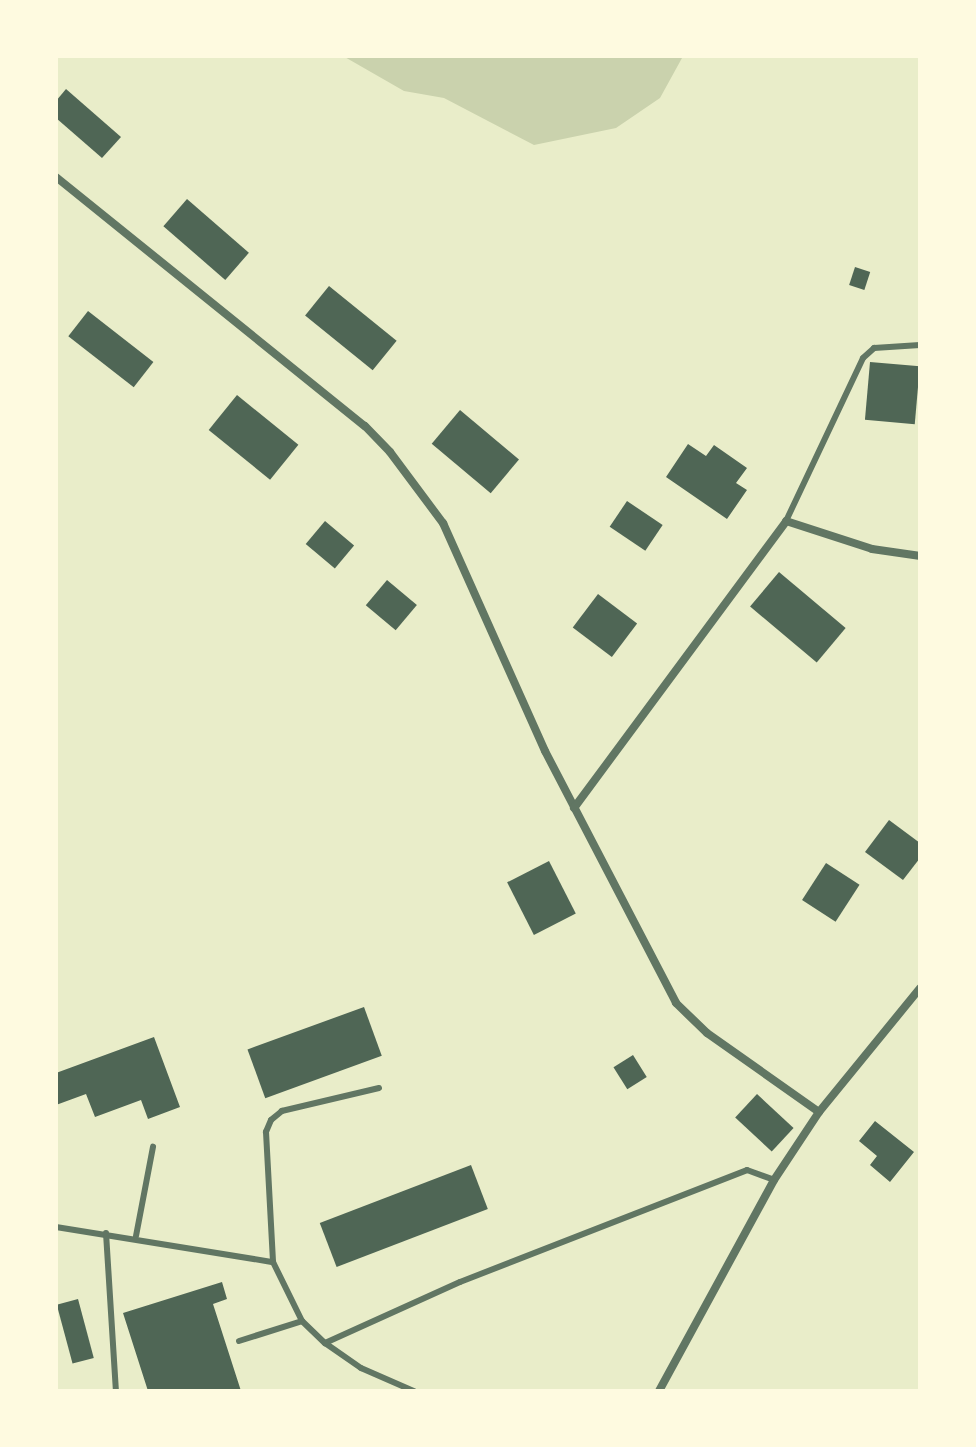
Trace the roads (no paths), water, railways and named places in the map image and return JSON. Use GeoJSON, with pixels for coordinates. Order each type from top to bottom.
{"type":"FeatureCollection","features":[{"type":"Feature","properties":{"kind":"street"},"geometry":{"type":"LineString","coordinates":[[56,177],[365,426],[390,452],[443,523],[574,808],[676,1003],[707,1033],[819,1112]]}},
{"type":"Feature","properties":{"kind":"street"},"geometry":{"type":"LineString","coordinates":[[574,808],[786,521],[872,549],[920,556]]}},
{"type":"Feature","properties":{"kind":"street"},"geometry":{"type":"LineString","coordinates":[[659,1391],[774,1180],[819,1112],[920,988]]}},
{"type":"Feature","properties":{"kind":"lane"},"geometry":{"type":"LineString","coordinates":[[786,521],[863,358],[874,348],[920,345]]}},
{"type":"Feature","properties":{"kind":"lane"},"geometry":{"type":"LineString","coordinates":[[379,1088],[282,1111],[271,1120],[266,1132],[273,1262],[302,1321],[325,1343],[361,1368],[414,1391]]}},
{"type":"Feature","properties":{"kind":"lane"},"geometry":{"type":"LineString","coordinates":[[136,1236],[153,1147]]}},
{"type":"Feature","properties":{"kind":"lane"},"geometry":{"type":"LineString","coordinates":[[325,1343],[460,1282],[747,1170],[774,1180]]}},
{"type":"Feature","properties":{"kind":"lane"},"geometry":{"type":"LineString","coordinates":[[56,1227],[136,1236],[273,1262]]}},
{"type":"Feature","properties":{"kind":"lane"},"geometry":{"type":"LineString","coordinates":[[106,1233],[116,1391]]}},
{"type":"Feature","properties":{"kind":"lane"},"geometry":{"type":"LineString","coordinates":[[239,1341],[302,1321]]}}]}
